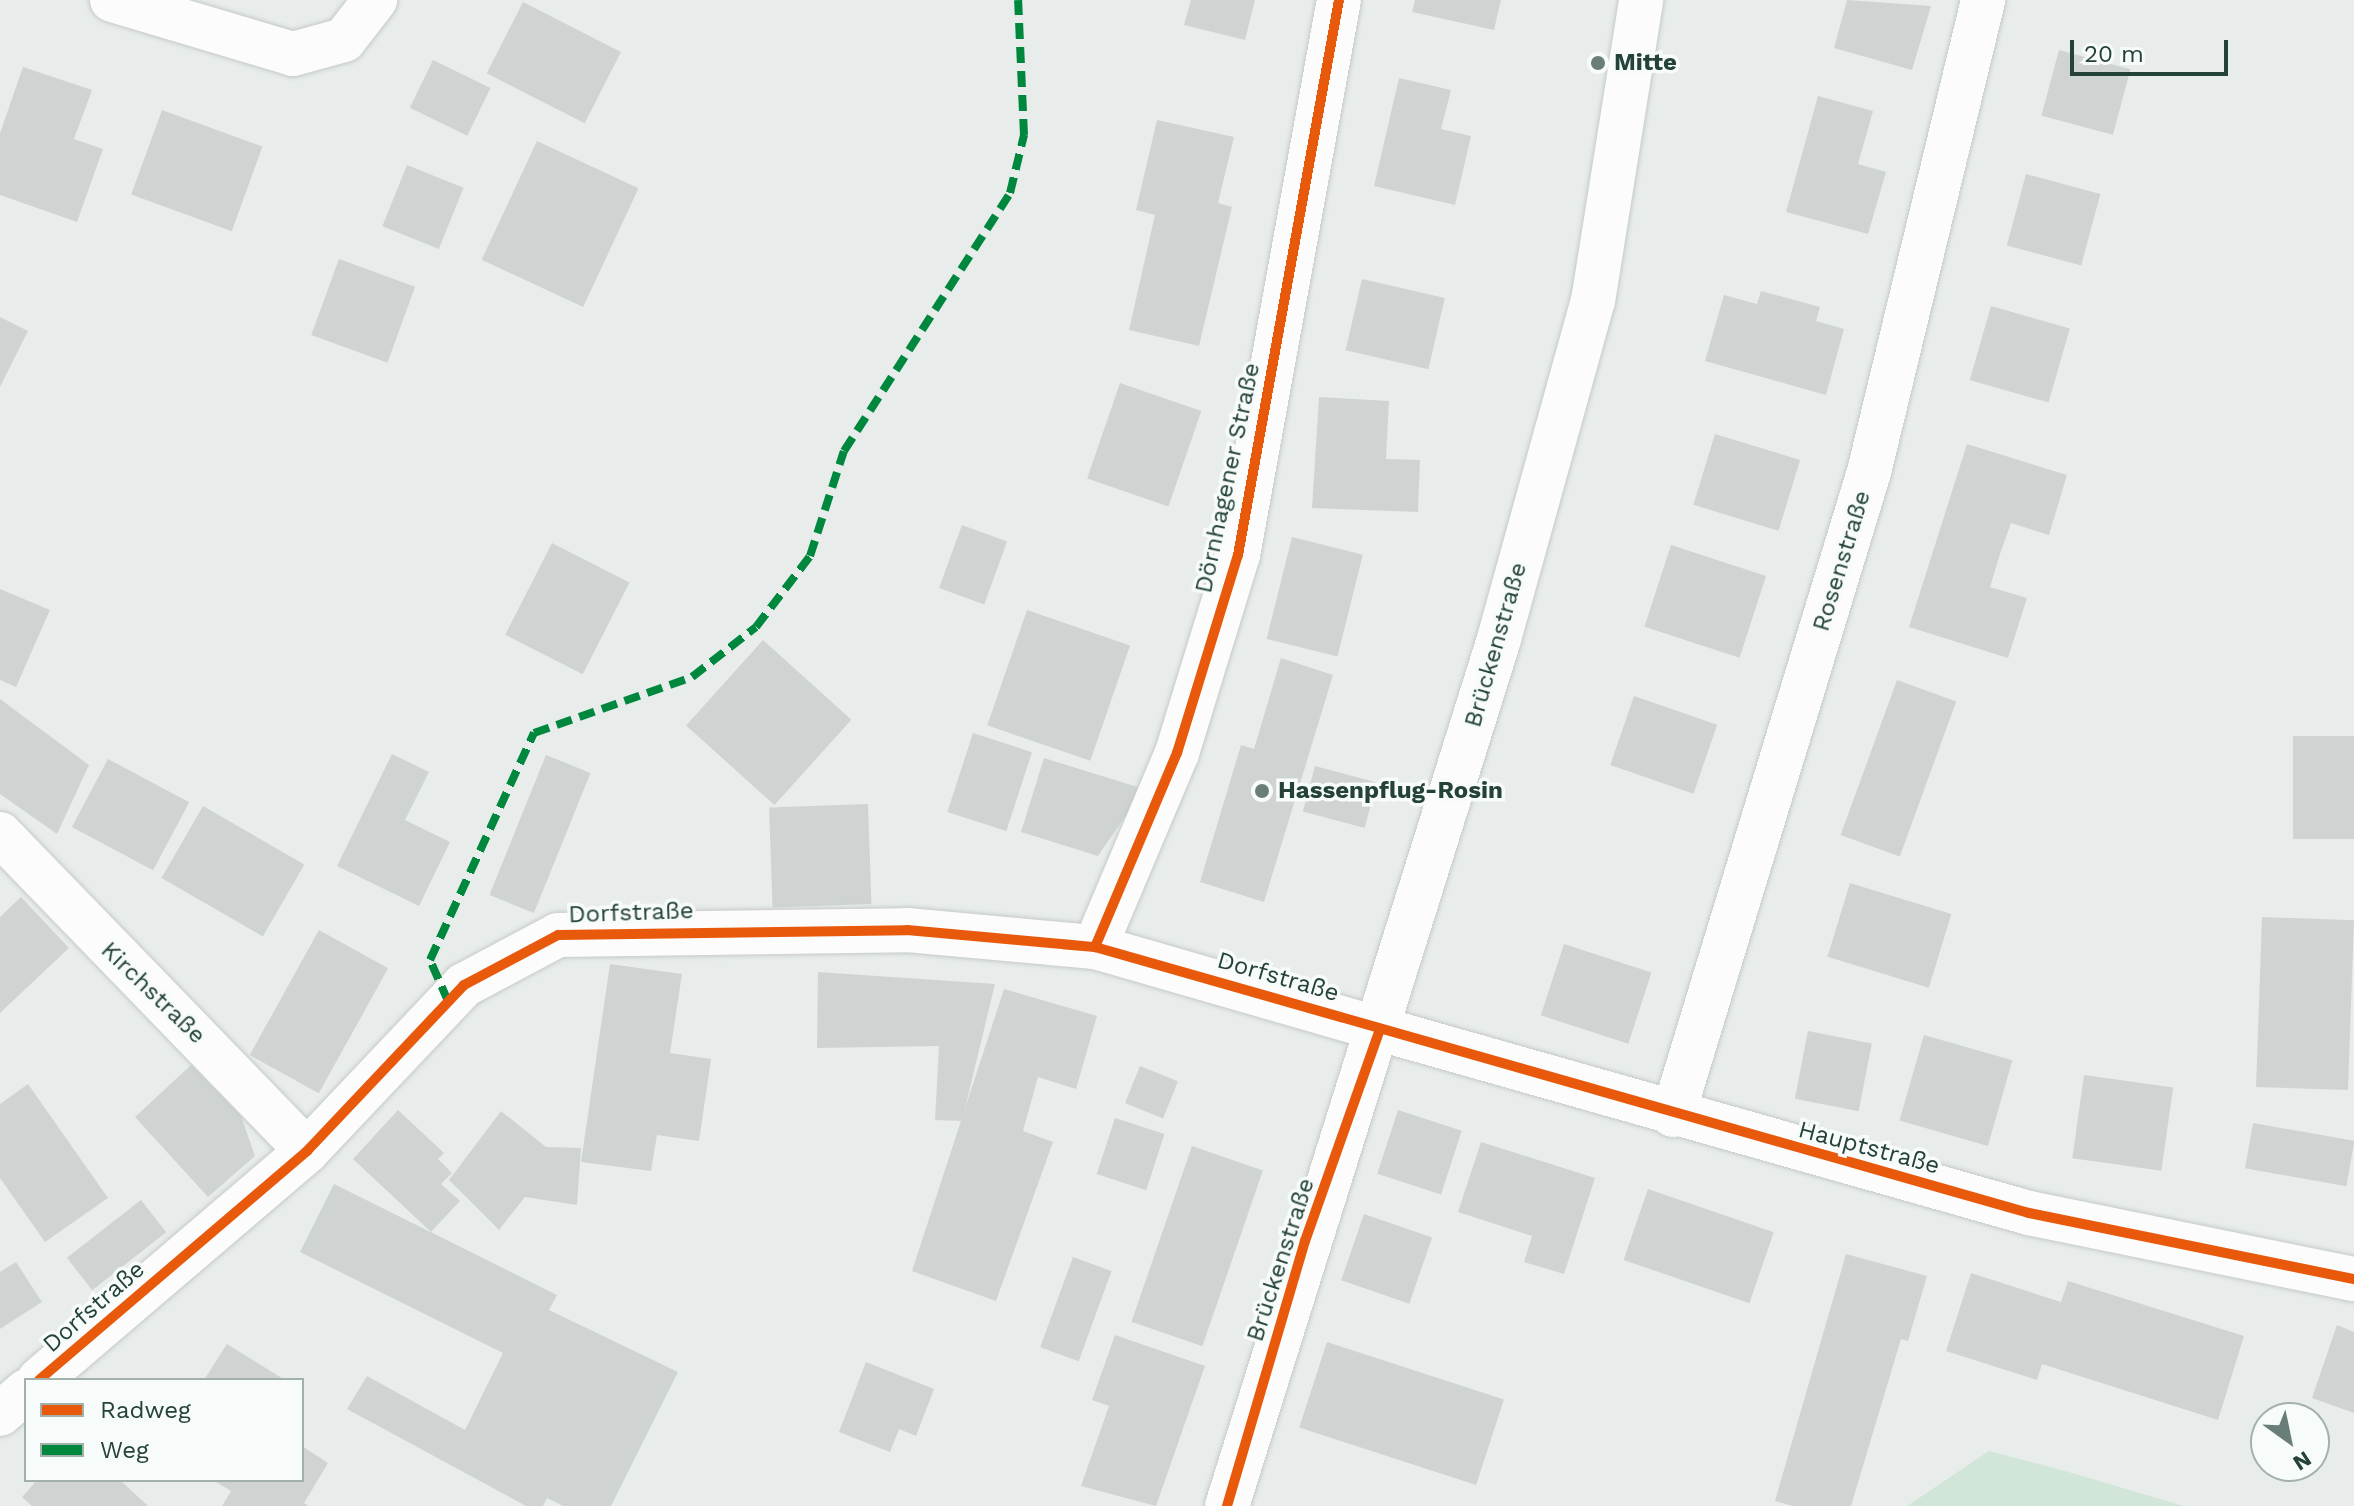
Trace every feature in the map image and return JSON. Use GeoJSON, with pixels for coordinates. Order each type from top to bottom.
{"type":"FeatureCollection","features":[{"type":"Feature","properties":{"kind":"street"},"geometry":{"type":"LineString","coordinates":[[112,0],[293,54],[344,40],[375,0]]}},
{"type":"Feature","properties":{"kind":"street","name":"Dörnhagener Straße"},"geometry":{"type":"LineString","coordinates":[[1095,947],[1177,753],[1238,555],[1339,0]]}},
{"type":"Feature","properties":{"kind":"street","name":"Brückenstraße"},"geometry":{"type":"LineString","coordinates":[[1227,1506],[1305,1241],[1380,1029],[1593,301],[1641,0]]}},
{"type":"Feature","properties":{"kind":"street","name":"Rosenstraße"},"geometry":{"type":"LineString","coordinates":[[1673,1115],[1869,472],[1983,0]]}},
{"type":"Feature","properties":{"kind":"street","name":"Kirchstraße"},"geometry":{"type":"LineString","coordinates":[[3,843],[307,1151]]}},
{"type":"Feature","properties":{"kind":"street","name":"Dorfstraße"},"geometry":{"type":"LineString","coordinates":[[41,1378],[307,1151],[464,985],[558,935],[907,930],[1095,947],[1380,1029]]}},
{"type":"Feature","properties":{"kind":"street","name":"Hauptstraße"},"geometry":{"type":"LineString","coordinates":[[1380,1029],[1673,1115],[2029,1213],[2354,1279]]}},
{"type":"Feature","properties":{"kind":"green space"},"geometry":{"type":"Polygon","coordinates":[[[1989,1451],[2065,1471],[2184,1506],[1907,1506],[1989,1451]]]}},
{"type":"Feature","properties":{"kind":"building"},"geometry":{"type":"Polygon","coordinates":[[[1191,0],[1255,0],[1245,40],[1184,25],[1191,0]]]}},
{"type":"Feature","properties":{"kind":"building"},"geometry":{"type":"Polygon","coordinates":[[[1415,0],[1501,0],[1494,30],[1412,12],[1415,0]]]}},
{"type":"Feature","properties":{"kind":"building"},"geometry":{"type":"Polygon","coordinates":[[[1847,0],[1931,6],[1912,70],[1834,48],[1847,0]]]}},
{"type":"Feature","properties":{"kind":"building"},"geometry":{"type":"Polygon","coordinates":[[[523,2],[621,52],[585,123],[487,73],[523,2]]]}},
{"type":"Feature","properties":{"kind":"building"},"geometry":{"type":"Polygon","coordinates":[[[2059,50],[2130,69],[2113,135],[2041,116],[2059,50]]]}},
{"type":"Feature","properties":{"kind":"building"},"geometry":{"type":"Polygon","coordinates":[[[433,60],[491,88],[467,136],[410,108],[433,60]]]}},
{"type":"Feature","properties":{"kind":"building"},"geometry":{"type":"Polygon","coordinates":[[[23,67],[92,90],[74,139],[103,149],[77,222],[0,195],[0,133],[23,67]]]}},
{"type":"Feature","properties":{"kind":"building"},"geometry":{"type":"Polygon","coordinates":[[[1399,78],[1451,90],[1441,129],[1471,136],[1455,205],[1374,186],[1399,78]]]}},
{"type":"Feature","properties":{"kind":"building"},"geometry":{"type":"Polygon","coordinates":[[[1818,96],[1873,111],[1858,164],[1886,172],[1868,234],[1786,212],[1818,96]]]}},
{"type":"Feature","properties":{"kind":"building"},"geometry":{"type":"Polygon","coordinates":[[[162,110],[263,147],[232,231],[131,195],[162,110]]]}},
{"type":"Feature","properties":{"kind":"building"},"geometry":{"type":"Polygon","coordinates":[[[1157,120],[1234,137],[1218,203],[1232,207],[1199,346],[1129,330],[1155,215],[1136,210],[1157,120]]]}},
{"type":"Feature","properties":{"kind":"building"},"geometry":{"type":"Polygon","coordinates":[[[537,141],[639,188],[583,307],[482,260],[537,141]]]}},
{"type":"Feature","properties":{"kind":"building"},"geometry":{"type":"Polygon","coordinates":[[[407,165],[464,188],[439,249],[382,226],[407,165]]]}},
{"type":"Feature","properties":{"kind":"building"},"geometry":{"type":"Polygon","coordinates":[[[2026,174],[2100,194],[2081,265],[2007,245],[2026,174]]]}},
{"type":"Feature","properties":{"kind":"building"},"geometry":{"type":"Polygon","coordinates":[[[339,259],[415,287],[387,363],[311,335],[339,259]]]}},
{"type":"Feature","properties":{"kind":"building"},"geometry":{"type":"Polygon","coordinates":[[[1362,279],[1445,298],[1428,369],[1346,350],[1362,279]]]}},
{"type":"Feature","properties":{"kind":"building"},"geometry":{"type":"Polygon","coordinates":[[[1761,291],[1820,307],[1816,321],[1844,329],[1826,395],[1705,361],[1724,295],[1757,304],[1761,291]]]}},
{"type":"Feature","properties":{"kind":"building"},"geometry":{"type":"Polygon","coordinates":[[[1991,306],[2070,329],[2049,403],[1970,380],[1991,306]]]}},
{"type":"Feature","properties":{"kind":"building"},"geometry":{"type":"Polygon","coordinates":[[[0,317],[28,331],[0,387],[0,317]]]}},
{"type":"Feature","properties":{"kind":"building"},"geometry":{"type":"Polygon","coordinates":[[[1120,383],[1201,411],[1168,506],[1087,478],[1120,383]]]}},
{"type":"Feature","properties":{"kind":"building"},"geometry":{"type":"Polygon","coordinates":[[[1319,397],[1389,401],[1386,459],[1420,460],[1418,512],[1312,508],[1319,397]]]}},
{"type":"Feature","properties":{"kind":"building"},"geometry":{"type":"Polygon","coordinates":[[[1715,434],[1800,460],[1778,531],[1693,505],[1715,434]]]}},
{"type":"Feature","properties":{"kind":"building"},"geometry":{"type":"Polygon","coordinates":[[[1967,444],[2067,475],[2049,535],[2011,523],[2000,554],[1990,587],[2027,598],[2008,658],[1909,627],[1967,444]]]}},
{"type":"Feature","properties":{"kind":"building"},"geometry":{"type":"Polygon","coordinates":[[[962,525],[1007,541],[984,604],[939,588],[962,525]]]}},
{"type":"Feature","properties":{"kind":"building"},"geometry":{"type":"Polygon","coordinates":[[[1292,537],[1363,555],[1337,657],[1267,639],[1292,537]]]}},
{"type":"Feature","properties":{"kind":"building"},"geometry":{"type":"Polygon","coordinates":[[[552,543],[630,582],[583,674],[505,635],[552,543]]]}},
{"type":"Feature","properties":{"kind":"building"},"geometry":{"type":"Polygon","coordinates":[[[1671,545],[1766,576],[1740,658],[1644,627],[1671,545]]]}},
{"type":"Feature","properties":{"kind":"building"},"geometry":{"type":"Polygon","coordinates":[[[0,589],[50,610],[16,687],[0,680],[0,589]]]}},
{"type":"Feature","properties":{"kind":"building"},"geometry":{"type":"Polygon","coordinates":[[[1027,610],[1130,645],[1090,761],[987,725],[1027,610]]]}},
{"type":"Feature","properties":{"kind":"building"},"geometry":{"type":"Polygon","coordinates":[[[763,640],[851,720],[774,805],[686,725],[763,640]]]}},
{"type":"Feature","properties":{"kind":"building"},"geometry":{"type":"Polygon","coordinates":[[[1281,658],[1333,675],[1264,902],[1200,882],[1241,745],[1254,749],[1281,658]]]}},
{"type":"Feature","properties":{"kind":"building"},"geometry":{"type":"Polygon","coordinates":[[[1897,680],[1956,702],[1900,857],[1841,835],[1897,680]]]}},
{"type":"Feature","properties":{"kind":"building"},"geometry":{"type":"Polygon","coordinates":[[[1634,696],[1717,725],[1693,794],[1610,765],[1634,696]]]}},
{"type":"Feature","properties":{"kind":"building"},"geometry":{"type":"Polygon","coordinates":[[[0,699],[89,765],[57,834],[0,794],[0,699]]]}},
{"type":"Feature","properties":{"kind":"building"},"geometry":{"type":"Polygon","coordinates":[[[973,733],[1032,752],[1006,831],[947,812],[973,733]]]}},
{"type":"Feature","properties":{"kind":"building"},"geometry":{"type":"Polygon","coordinates":[[[2293,736],[2354,736],[2354,839],[2293,839],[2293,736]]]}},
{"type":"Feature","properties":{"kind":"building"},"geometry":{"type":"Polygon","coordinates":[[[392,754],[429,772],[405,820],[450,842],[419,906],[337,866],[392,754]]]}},
{"type":"Feature","properties":{"kind":"building"},"geometry":{"type":"Polygon","coordinates":[[[546,755],[591,773],[534,913],[489,895],[546,755]]]}},
{"type":"Feature","properties":{"kind":"building"},"geometry":{"type":"Polygon","coordinates":[[[1044,758],[1144,789],[1098,856],[1021,832],[1044,758]]]}},
{"type":"Feature","properties":{"kind":"building"},"geometry":{"type":"Polygon","coordinates":[[[108,759],[189,802],[153,870],[72,827],[108,759]]]}},
{"type":"Feature","properties":{"kind":"building"},"geometry":{"type":"Polygon","coordinates":[[[1315,766],[1377,783],[1365,828],[1303,811],[1315,766]]]}},
{"type":"Feature","properties":{"kind":"building"},"geometry":{"type":"Polygon","coordinates":[[[868,804],[871,904],[773,907],[769,807],[868,804]]]}},
{"type":"Feature","properties":{"kind":"building"},"geometry":{"type":"Polygon","coordinates":[[[203,806],[304,864],[263,936],[162,878],[203,806]]]}},
{"type":"Feature","properties":{"kind":"building"},"geometry":{"type":"Polygon","coordinates":[[[1850,883],[1951,914],[1929,988],[1827,957],[1850,883]]]}},
{"type":"Feature","properties":{"kind":"building"},"geometry":{"type":"Polygon","coordinates":[[[21,897],[69,948],[0,1013],[0,917],[21,897]]]}},
{"type":"Feature","properties":{"kind":"building"},"geometry":{"type":"Polygon","coordinates":[[[2262,917],[2354,920],[2348,1090],[2256,1087],[2262,917]]]}},
{"type":"Feature","properties":{"kind":"building"},"geometry":{"type":"Polygon","coordinates":[[[319,930],[388,968],[319,1093],[250,1055],[319,930]]]}},
{"type":"Feature","properties":{"kind":"building"},"geometry":{"type":"Polygon","coordinates":[[[1564,944],[1651,972],[1628,1044],[1541,1015],[1564,944]]]}},
{"type":"Feature","properties":{"kind":"building"},"geometry":{"type":"Polygon","coordinates":[[[610,964],[682,974],[670,1053],[711,1059],[699,1141],[657,1135],[651,1171],[581,1162],[610,964]]]}},
{"type":"Feature","properties":{"kind":"building"},"geometry":{"type":"Polygon","coordinates":[[[818,972],[995,984],[962,1121],[935,1120],[939,1046],[817,1048],[818,972]]]}},
{"type":"Feature","properties":{"kind":"building"},"geometry":{"type":"Polygon","coordinates":[[[1004,989],[1097,1016],[1076,1089],[1038,1077],[1023,1131],[1053,1142],[996,1301],[912,1271],[1004,989]]]}},
{"type":"Feature","properties":{"kind":"building"},"geometry":{"type":"Polygon","coordinates":[[[1808,1031],[1872,1043],[1859,1111],[1795,1099],[1808,1031]]]}},
{"type":"Feature","properties":{"kind":"building"},"geometry":{"type":"Polygon","coordinates":[[[1924,1035],[2012,1060],[1988,1146],[1899,1121],[1924,1035]]]}},
{"type":"Feature","properties":{"kind":"building"},"geometry":{"type":"Polygon","coordinates":[[[191,1065],[241,1116],[255,1156],[208,1197],[135,1117],[191,1065]]]}},
{"type":"Feature","properties":{"kind":"building"},"geometry":{"type":"Polygon","coordinates":[[[1140,1066],[1178,1081],[1163,1118],[1125,1103],[1140,1066]]]}},
{"type":"Feature","properties":{"kind":"building"},"geometry":{"type":"Polygon","coordinates":[[[2084,1075],[2173,1088],[2161,1171],[2072,1158],[2084,1075]]]}},
{"type":"Feature","properties":{"kind":"building"},"geometry":{"type":"Polygon","coordinates":[[[28,1084],[108,1198],[45,1242],[0,1178],[0,1104],[28,1084]]]}},
{"type":"Feature","properties":{"kind":"building"},"geometry":{"type":"Polygon","coordinates":[[[398,1110],[444,1153],[438,1159],[452,1173],[441,1184],[460,1201],[431,1232],[353,1159],[398,1110]]]}},
{"type":"Feature","properties":{"kind":"building"},"geometry":{"type":"Polygon","coordinates":[[[1398,1110],[1462,1131],[1441,1194],[1377,1174],[1398,1110]]]}},
{"type":"Feature","properties":{"kind":"building"},"geometry":{"type":"Polygon","coordinates":[[[501,1111],[546,1147],[581,1148],[577,1205],[525,1197],[499,1230],[449,1180],[501,1111]]]}},
{"type":"Feature","properties":{"kind":"building"},"geometry":{"type":"Polygon","coordinates":[[[1115,1118],[1164,1134],[1146,1190],[1097,1174],[1115,1118]]]}},
{"type":"Feature","properties":{"kind":"building"},"geometry":{"type":"Polygon","coordinates":[[[2253,1123],[2354,1141],[2346,1186],[2245,1168],[2253,1123]]]}},
{"type":"Feature","properties":{"kind":"building"},"geometry":{"type":"Polygon","coordinates":[[[1481,1142],[1595,1178],[1564,1274],[1524,1262],[1532,1236],[1458,1212],[1481,1142]]]}},
{"type":"Feature","properties":{"kind":"building"},"geometry":{"type":"Polygon","coordinates":[[[1192,1146],[1263,1170],[1202,1346],[1131,1322],[1192,1146]]]}},
{"type":"Feature","properties":{"kind":"building"},"geometry":{"type":"Polygon","coordinates":[[[334,1184],[557,1295],[549,1310],[678,1372],[611,1506],[563,1506],[547,1498],[543,1506],[526,1506],[347,1409],[367,1376],[465,1430],[503,1353],[300,1252],[334,1184]]]}},
{"type":"Feature","properties":{"kind":"building"},"geometry":{"type":"Polygon","coordinates":[[[1648,1189],[1774,1232],[1749,1303],[1624,1260],[1648,1189]]]}},
{"type":"Feature","properties":{"kind":"building"},"geometry":{"type":"Polygon","coordinates":[[[141,1200],[166,1232],[92,1290],[67,1258],[141,1200]]]}},
{"type":"Feature","properties":{"kind":"building"},"geometry":{"type":"Polygon","coordinates":[[[1364,1214],[1432,1237],[1409,1304],[1341,1280],[1364,1214]]]}},
{"type":"Feature","properties":{"kind":"building"},"geometry":{"type":"Polygon","coordinates":[[[1846,1254],[1927,1276],[1908,1341],[1901,1339],[1851,1506],[1793,1506],[1775,1501],[1846,1254]]]}},
{"type":"Feature","properties":{"kind":"building"},"geometry":{"type":"Polygon","coordinates":[[[1073,1257],[1112,1271],[1079,1361],[1040,1347],[1073,1257]]]}},
{"type":"Feature","properties":{"kind":"building"},"geometry":{"type":"Polygon","coordinates":[[[16,1262],[42,1302],[0,1329],[0,1272],[16,1262]]]}},
{"type":"Feature","properties":{"kind":"building"},"geometry":{"type":"Polygon","coordinates":[[[1971,1273],[2061,1302],[2068,1281],[2244,1336],[2218,1420],[2042,1364],[2037,1380],[1946,1351],[1971,1273]]]}},
{"type":"Feature","properties":{"kind":"building"},"geometry":{"type":"Polygon","coordinates":[[[2337,1325],[2354,1332],[2354,1413],[2312,1398],[2337,1325]]]}},
{"type":"Feature","properties":{"kind":"building"},"geometry":{"type":"Polygon","coordinates":[[[1115,1335],[1205,1366],[1156,1506],[1081,1486],[1109,1406],[1092,1400],[1115,1335]]]}},
{"type":"Feature","properties":{"kind":"building"},"geometry":{"type":"Polygon","coordinates":[[[1327,1342],[1504,1399],[1476,1485],[1299,1428],[1327,1342]]]}},
{"type":"Feature","properties":{"kind":"building"},"geometry":{"type":"Polygon","coordinates":[[[227,1344],[282,1378],[205,1378],[227,1344]]]}},
{"type":"Feature","properties":{"kind":"building"},"geometry":{"type":"Polygon","coordinates":[[[866,1362],[934,1389],[916,1436],[899,1429],[890,1452],[839,1432],[866,1362]]]}},
{"type":"Feature","properties":{"kind":"building"},"geometry":{"type":"Polygon","coordinates":[[[304,1447],[328,1463],[304,1503],[309,1506],[222,1506],[231,1491],[216,1482],[304,1482],[304,1447]]]}},
{"type":"Feature","properties":{"kind":"building"},"geometry":{"type":"Polygon","coordinates":[[[35,1482],[122,1482],[148,1506],[32,1506],[22,1497],[35,1482]]]}},
{"type":"Feature","properties":{"kind":"marked path"},"geometry":{"type":"LineString","coordinates":[[448,1001],[430,960],[534,733],[692,677],[756,627],[810,556],[844,451],[1010,193],[1024,135],[1018,0]]}},
{"type":"Feature","properties":{"kind":"cycle path"},"geometry":{"type":"LineString","coordinates":[[1095,947],[1177,753],[1238,555],[1339,0]]}},
{"type":"Feature","properties":{"kind":"cycle path"},"geometry":{"type":"LineString","coordinates":[[41,1378],[307,1151],[464,985],[558,935],[907,930],[1095,947],[2029,1213],[2354,1279]]}},
{"type":"Feature","properties":{"kind":"cycle path"},"geometry":{"type":"LineString","coordinates":[[1227,1506],[1305,1241],[1380,1029]]}},
{"type":"Feature","properties":{"kind":"place","name":"Mitte"},"geometry":{"type":"Point","coordinates":[1598,63]}},
{"type":"Feature","properties":{"kind":"place","name":"Hassenpflug-Rosin"},"geometry":{"type":"Point","coordinates":[1262,791]}}]}
